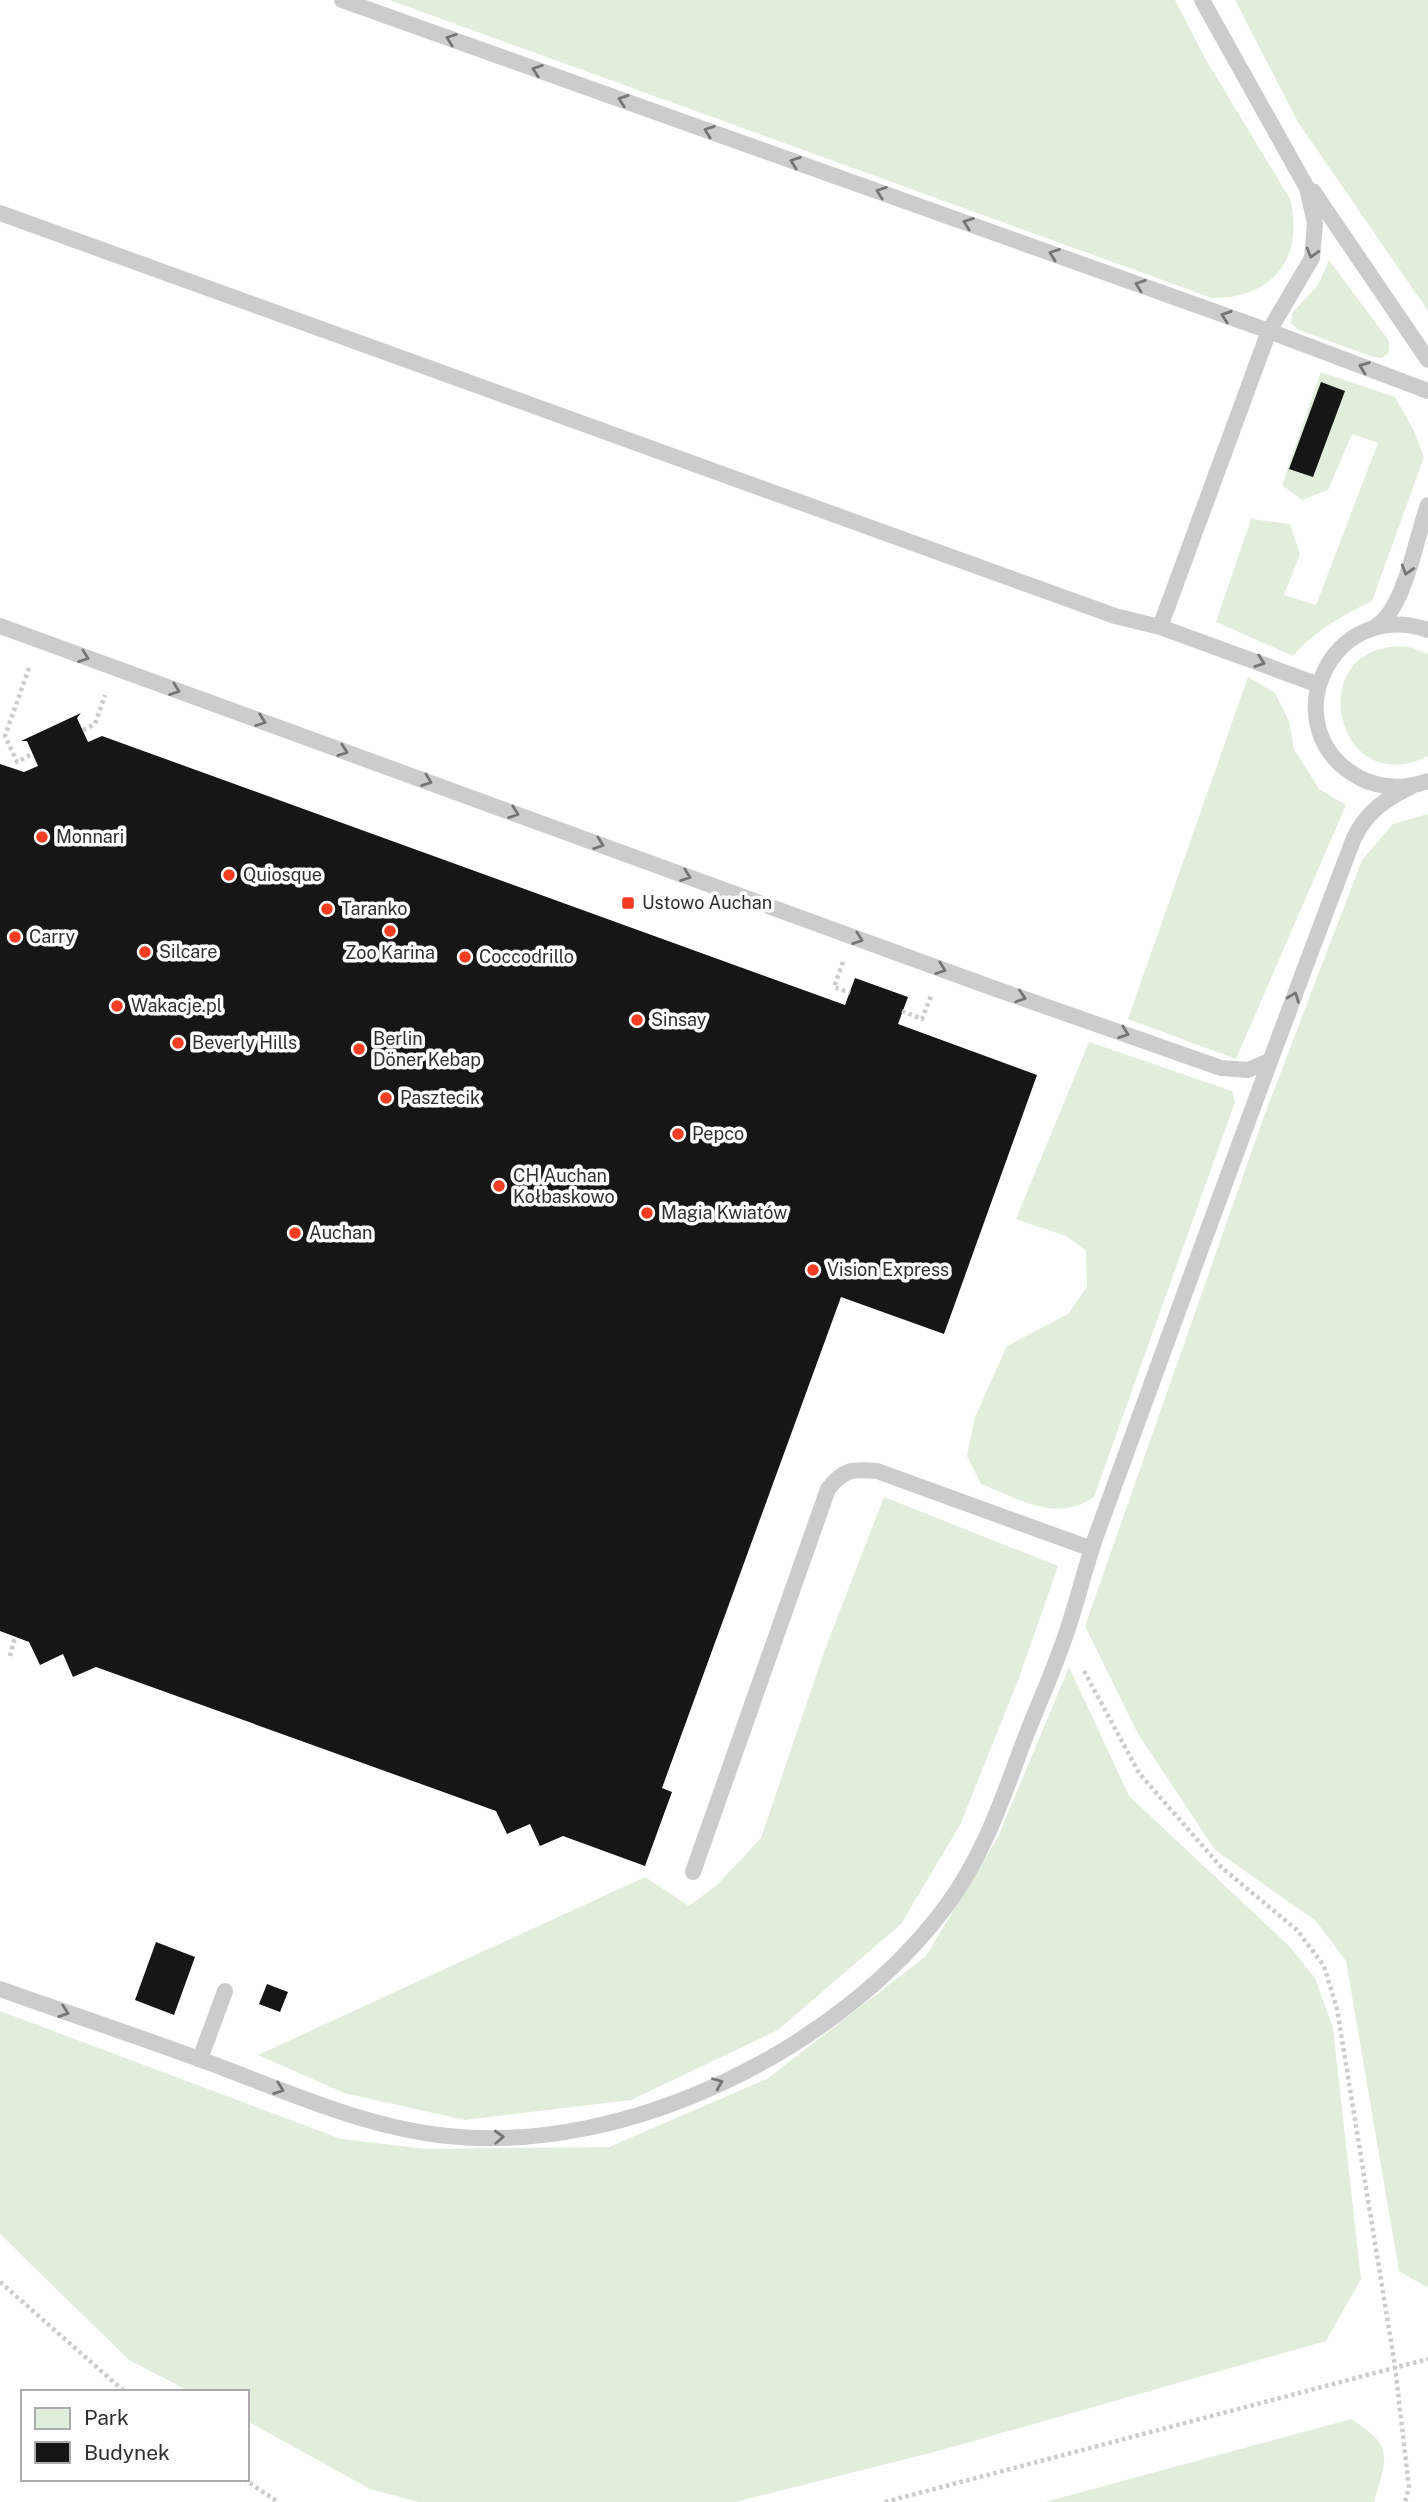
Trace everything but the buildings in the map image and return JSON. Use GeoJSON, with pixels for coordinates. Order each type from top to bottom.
{"type":"FeatureCollection","features":[{"type":"Feature","properties":{"kind":"lane"},"geometry":{"type":"LineString","coordinates":[[342,0],[1269,331],[1428,391]]}},
{"type":"Feature","properties":{"kind":"lane"},"geometry":{"type":"LineString","coordinates":[[1202,0],[1296,164],[1428,360]]}},
{"type":"Feature","properties":{"kind":"lane"},"geometry":{"type":"LineString","coordinates":[[1160,627],[1269,331],[1305,272],[1315,241],[1311,202],[1296,164]]}},
{"type":"Feature","properties":{"kind":"lane"},"geometry":{"type":"LineString","coordinates":[[0,213],[1115,616],[1160,627],[1319,684]]}},
{"type":"Feature","properties":{"kind":"lane"},"geometry":{"type":"LineString","coordinates":[[1412,786],[1392,787],[1371,783],[1337,761],[1325,745],[1318,725],[1316,705],[1319,684],[1326,666],[1338,649],[1388,618],[1396,603],[1428,505]]}},
{"type":"Feature","properties":{"kind":"lane"},"geometry":{"type":"LineString","coordinates":[[1373,628],[1399,624],[1428,630]]}},
{"type":"Feature","properties":{"kind":"lane"},"geometry":{"type":"LineString","coordinates":[[0,626],[982,984],[1221,1068],[1248,1070],[1269,1061]]}},
{"type":"Feature","properties":{"kind":"lane"},"geometry":{"type":"LineString","coordinates":[[0,1989],[351,2113],[389,2125],[449,2137],[532,2135],[611,2123],[680,2099],[749,2068],[844,2010],[919,1940],[949,1902],[990,1833],[1065,1637],[1092,1549],[1269,1061],[1362,822],[1387,799],[1428,781]]}},
{"type":"Feature","properties":{"kind":"lane"},"geometry":{"type":"LineString","coordinates":[[693,1872],[828,1489],[839,1474],[858,1469],[877,1471],[1092,1549]]}},
{"type":"Feature","properties":{"kind":"lane"},"geometry":{"type":"LineString","coordinates":[[200,2059],[225,1991]]}},
{"type":"Feature","properties":{"kind":"path"},"geometry":{"type":"LineString","coordinates":[[31,663],[5,736],[16,762],[32,754]]}},
{"type":"Feature","properties":{"kind":"path"},"geometry":{"type":"LineString","coordinates":[[83,730],[95,724],[106,691]]}},
{"type":"Feature","properties":{"kind":"path"},"geometry":{"type":"LineString","coordinates":[[846,954],[834,987],[850,993]]}},
{"type":"Feature","properties":{"kind":"path"},"geometry":{"type":"LineString","coordinates":[[902,1011],[922,1019],[932,992]]}},
{"type":"Feature","properties":{"kind":"path"},"geometry":{"type":"LineString","coordinates":[[10,1656],[15,1637]]}},
{"type":"Feature","properties":{"kind":"path"},"geometry":{"type":"LineString","coordinates":[[1065,1637],[1139,1773],[1221,1867],[1297,1930],[1324,1966],[1337,2009],[1395,2366],[1409,2488],[1405,2502]]}},
{"type":"Feature","properties":{"kind":"path"},"geometry":{"type":"LineString","coordinates":[[0,2282],[123,2390]]}},
{"type":"Feature","properties":{"kind":"path"},"geometry":{"type":"LineString","coordinates":[[885,2502],[1428,2359]]}},
{"type":"Feature","properties":{"kind":"path"},"geometry":{"type":"LineString","coordinates":[[247,2481],[278,2502]]}},
{"type":"Feature","properties":{"kind":"green space"},"geometry":{"type":"Polygon","coordinates":[[[389,0],[1175,0],[1205,58],[1290,199],[1293,240],[1288,257],[1267,283],[1252,291],[1212,298],[389,0]]]}},
{"type":"Feature","properties":{"kind":"green space"},"geometry":{"type":"Polygon","coordinates":[[[1235,0],[1428,0],[1428,311],[1298,122],[1235,0]]]}},
{"type":"Feature","properties":{"kind":"green space"},"geometry":{"type":"Polygon","coordinates":[[[1329,260],[1389,341],[1389,352],[1382,358],[1299,330],[1291,323],[1293,312],[1318,285],[1329,260]]]}},
{"type":"Feature","properties":{"kind":"green space"},"geometry":{"type":"Polygon","coordinates":[[[1321,372],[1395,397],[1413,429],[1424,457],[1372,601],[1320,631],[1293,656],[1216,622],[1251,519],[1290,524],[1300,554],[1284,595],[1316,605],[1378,443],[1352,434],[1328,490],[1302,500],[1282,485],[1321,372]]]}},
{"type":"Feature","properties":{"kind":"green space"},"geometry":{"type":"Polygon","coordinates":[[[1410,647],[1428,654],[1428,756],[1395,765],[1369,758],[1351,740],[1342,715],[1342,689],[1353,666],[1375,650],[1410,647]]]}},
{"type":"Feature","properties":{"kind":"green space"},"geometry":{"type":"Polygon","coordinates":[[[1248,677],[1275,693],[1289,721],[1294,749],[1319,789],[1346,805],[1236,1059],[1128,1019],[1248,677]]]}},
{"type":"Feature","properties":{"kind":"green space"},"geometry":{"type":"Polygon","coordinates":[[[1428,814],[1428,2288],[1399,2271],[1346,1961],[1316,1921],[1215,1850],[1137,1732],[1085,1626],[1263,1119],[1362,860],[1393,824],[1428,814]]]}},
{"type":"Feature","properties":{"kind":"green space"},"geometry":{"type":"Polygon","coordinates":[[[1089,1042],[1232,1091],[1235,1102],[1094,1497],[1080,1505],[1052,1508],[1024,1502],[981,1484],[967,1456],[975,1417],[1007,1346],[1068,1314],[1087,1287],[1086,1251],[1066,1236],[1016,1219],[1089,1042]]]}},
{"type":"Feature","properties":{"kind":"green space"},"geometry":{"type":"Polygon","coordinates":[[[884,1497],[1058,1566],[1019,1678],[960,1825],[901,1924],[778,2030],[631,2100],[465,2120],[344,2093],[258,2055],[645,1877],[689,1906],[717,1885],[761,1838],[824,1652],[884,1497]]]}},
{"type":"Feature","properties":{"kind":"green space"},"geometry":{"type":"Polygon","coordinates":[[[1069,1667],[1129,1796],[1289,1946],[1315,1978],[1333,2028],[1361,2279],[1326,2341],[938,2451],[735,2502],[419,2502],[370,2489],[248,2422],[248,2390],[187,2390],[129,2360],[0,2234],[0,2011],[341,2139],[427,2149],[609,2147],[767,2079],[926,1956],[998,1837],[1069,1667]]]}},
{"type":"Feature","properties":{"kind":"green space"},"geometry":{"type":"Polygon","coordinates":[[[1351,2419],[1375,2437],[1384,2454],[1382,2474],[1374,2502],[1045,2502],[1351,2419]]]}},
{"type":"Feature","properties":{"kind":"place","name":"Monnari"},"geometry":{"type":"Point","coordinates":[42,837]}},
{"type":"Feature","properties":{"kind":"place","name":"Quiosque"},"geometry":{"type":"Point","coordinates":[229,875]}},
{"type":"Feature","properties":{"kind":"place","name":"Ustowo Auchan"},"geometry":{"type":"Point","coordinates":[628,903]}},
{"type":"Feature","properties":{"kind":"place","name":"Taranko"},"geometry":{"type":"Point","coordinates":[327,909]}},
{"type":"Feature","properties":{"kind":"place","name":"Zoo Karina"},"geometry":{"type":"Point","coordinates":[390,931]}},
{"type":"Feature","properties":{"kind":"place","name":"Carry"},"geometry":{"type":"Point","coordinates":[15,937]}},
{"type":"Feature","properties":{"kind":"place","name":"Silcare"},"geometry":{"type":"Point","coordinates":[145,952]}},
{"type":"Feature","properties":{"kind":"place","name":"Coccodrillo"},"geometry":{"type":"Point","coordinates":[465,957]}},
{"type":"Feature","properties":{"kind":"place","name":"Wakacje.pl"},"geometry":{"type":"Point","coordinates":[117,1006]}},
{"type":"Feature","properties":{"kind":"place","name":"Sinsay"},"geometry":{"type":"Point","coordinates":[637,1020]}},
{"type":"Feature","properties":{"kind":"place","name":"Beverly Hills"},"geometry":{"type":"Point","coordinates":[178,1043]}},
{"type":"Feature","properties":{"kind":"place","name":"Berlin Döner Kebap"},"geometry":{"type":"Point","coordinates":[359,1049]}},
{"type":"Feature","properties":{"kind":"place","name":"Pasztecik"},"geometry":{"type":"Point","coordinates":[386,1098]}},
{"type":"Feature","properties":{"kind":"place","name":"Pepco"},"geometry":{"type":"Point","coordinates":[678,1134]}},
{"type":"Feature","properties":{"kind":"place","name":"CH Auchan Kołbaskowo"},"geometry":{"type":"Point","coordinates":[499,1186]}},
{"type":"Feature","properties":{"kind":"place","name":"Magia Kwiatów"},"geometry":{"type":"Point","coordinates":[647,1213]}},
{"type":"Feature","properties":{"kind":"place","name":"Auchan"},"geometry":{"type":"Point","coordinates":[295,1233]}},
{"type":"Feature","properties":{"kind":"place","name":"Vision Express"},"geometry":{"type":"Point","coordinates":[813,1270]}}]}
